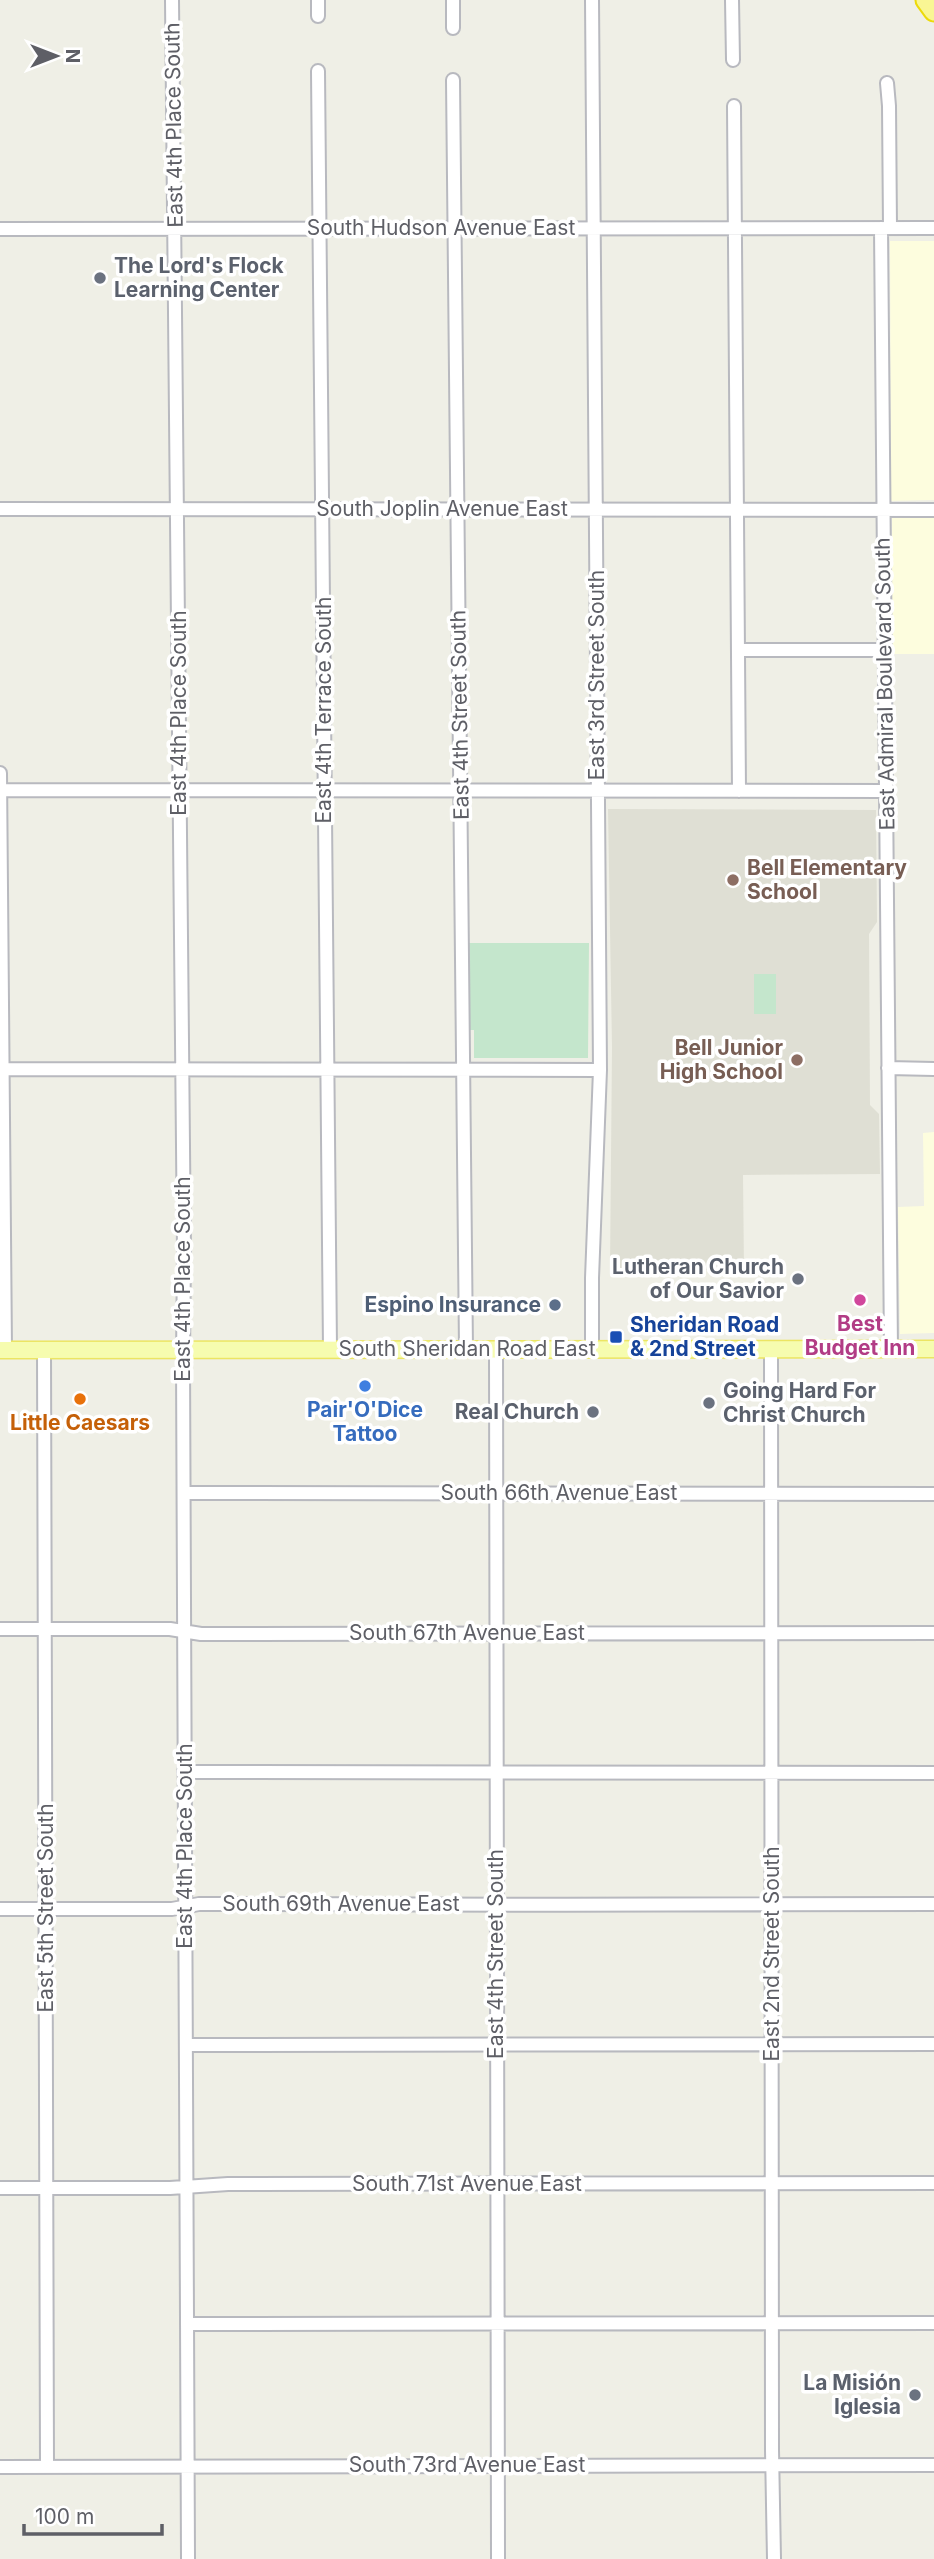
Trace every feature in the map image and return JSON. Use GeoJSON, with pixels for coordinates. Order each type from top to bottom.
{"type":"FeatureCollection","features":[{"type":"Feature","properties":{"kind":"highway"},"geometry":{"type":"LineString","coordinates":[[926,0],[934,11]]}},
{"type":"Feature","properties":{"kind":"main road","name":"South Sheridan Road East"},"geometry":{"type":"LineString","coordinates":[[2,1350],[934,1349]]}},
{"type":"Feature","properties":{"kind":"street","name":"East 4th Place South"},"geometry":{"type":"LineString","coordinates":[[172,0],[182,1069],[188,2559]]}},
{"type":"Feature","properties":{"kind":"street"},"geometry":{"type":"LineString","coordinates":[[318,0],[318,16]]}},
{"type":"Feature","properties":{"kind":"street"},"geometry":{"type":"LineString","coordinates":[[453,0],[453,28]]}},
{"type":"Feature","properties":{"kind":"street","name":"East 3rd Street South"},"geometry":{"type":"LineString","coordinates":[[592,1349],[600,1070],[593,0]]}},
{"type":"Feature","properties":{"kind":"street"},"geometry":{"type":"LineString","coordinates":[[732,0],[733,60]]}},
{"type":"Feature","properties":{"kind":"street","name":"East 4th Terrace South"},"geometry":{"type":"LineString","coordinates":[[318,71],[330,1349]]}},
{"type":"Feature","properties":{"kind":"street","name":"East 4th Street South"},"geometry":{"type":"LineString","coordinates":[[453,80],[466,1349]]}},
{"type":"Feature","properties":{"kind":"street","name":"East Admiral Boulevard South"},"geometry":{"type":"LineString","coordinates":[[887,83],[889,106],[885,228],[883,510],[891,1350]]}},
{"type":"Feature","properties":{"kind":"street"},"geometry":{"type":"LineString","coordinates":[[734,106],[739,791]]}},
{"type":"Feature","properties":{"kind":"street","name":"South Hudson Avenue East"},"geometry":{"type":"LineString","coordinates":[[0,229],[934,228]]}},
{"type":"Feature","properties":{"kind":"street","name":"South Joplin Avenue East"},"geometry":{"type":"LineString","coordinates":[[0,509],[934,510]]}},
{"type":"Feature","properties":{"kind":"street"},"geometry":{"type":"LineString","coordinates":[[738,650],[884,650]]}},
{"type":"Feature","properties":{"kind":"street"},"geometry":{"type":"LineString","coordinates":[[0,773],[2,1350]]}},
{"type":"Feature","properties":{"kind":"street"},"geometry":{"type":"LineString","coordinates":[[0,790],[887,791]]}},
{"type":"Feature","properties":{"kind":"street"},"geometry":{"type":"LineString","coordinates":[[888,1068],[934,1069]]}},
{"type":"Feature","properties":{"kind":"street"},"geometry":{"type":"LineString","coordinates":[[1,1069],[600,1070]]}},
{"type":"Feature","properties":{"kind":"street","name":"East 4th Street South"},"geometry":{"type":"LineString","coordinates":[[496,1349],[498,2559]]}},
{"type":"Feature","properties":{"kind":"street","name":"East 5th Street South"},"geometry":{"type":"LineString","coordinates":[[44,1350],[47,2467]]}},
{"type":"Feature","properties":{"kind":"street","name":"East 2nd Street South"},"geometry":{"type":"LineString","coordinates":[[771,1350],[774,2559]]}},
{"type":"Feature","properties":{"kind":"street","name":"South 66th Avenue East"},"geometry":{"type":"LineString","coordinates":[[184,1493],[934,1494]]}},
{"type":"Feature","properties":{"kind":"street","name":"South 67th Avenue East"},"geometry":{"type":"LineString","coordinates":[[0,1629],[170,1629],[201,1634],[934,1633]]}},
{"type":"Feature","properties":{"kind":"street"},"geometry":{"type":"LineString","coordinates":[[184,1772],[934,1773]]}},
{"type":"Feature","properties":{"kind":"street","name":"South 69th Avenue East"},"geometry":{"type":"LineString","coordinates":[[0,1909],[172,1909],[199,1904],[934,1904]]}},
{"type":"Feature","properties":{"kind":"street"},"geometry":{"type":"LineString","coordinates":[[186,2045],[934,2044]]}},
{"type":"Feature","properties":{"kind":"street","name":"South 71st Avenue East"},"geometry":{"type":"LineString","coordinates":[[0,2188],[170,2188],[228,2184],[934,2183]]}},
{"type":"Feature","properties":{"kind":"street"},"geometry":{"type":"LineString","coordinates":[[187,2324],[934,2323]]}},
{"type":"Feature","properties":{"kind":"street","name":"South 73rd Avenue East"},"geometry":{"type":"LineString","coordinates":[[0,2467],[934,2465]]}},
{"type":"Feature","properties":{"kind":"shaded area"},"geometry":{"type":"Polygon","coordinates":[[[890,241],[934,241],[934,500],[891,501],[890,241]]]}},
{"type":"Feature","properties":{"kind":"shaded area"},"geometry":{"type":"Polygon","coordinates":[[[892,517],[934,517],[934,654],[892,654],[892,517]]]}},
{"type":"Feature","properties":{"kind":"shaded area"},"geometry":{"type":"Polygon","coordinates":[[[608,809],[876,810],[877,922],[869,934],[870,1105],[879,1114],[880,1174],[743,1175],[744,1270],[610,1270],[612,1047],[608,809]]]}},
{"type":"Feature","properties":{"kind":"shaded area"},"geometry":{"type":"Polygon","coordinates":[[[468,943],[589,943],[588,1058],[474,1058],[474,1030],[469,1030],[468,943]]]}},
{"type":"Feature","properties":{"kind":"shaded area"},"geometry":{"type":"Polygon","coordinates":[[[754,974],[776,974],[776,1014],[754,1014],[754,974]]]}},
{"type":"Feature","properties":{"kind":"shaded area"},"geometry":{"type":"Polygon","coordinates":[[[934,1132],[934,1333],[900,1334],[898,1207],[924,1206],[923,1133],[934,1132]]]}},
{"type":"Feature","properties":{"kind":"place","name":"The Lord's Flock Learning Center"},"geometry":{"type":"Point","coordinates":[100,278]}},
{"type":"Feature","properties":{"kind":"place","name":"Bell Elementary School"},"geometry":{"type":"Point","coordinates":[733,880]}},
{"type":"Feature","properties":{"kind":"place","name":"Bell Junior High School"},"geometry":{"type":"Point","coordinates":[797,1060]}},
{"type":"Feature","properties":{"kind":"place","name":"Lutheran Church of Our Savior"},"geometry":{"type":"Point","coordinates":[798,1279]}},
{"type":"Feature","properties":{"kind":"place","name":"Best Budget Inn"},"geometry":{"type":"Point","coordinates":[860,1300]}},
{"type":"Feature","properties":{"kind":"place","name":"Espino Insurance"},"geometry":{"type":"Point","coordinates":[555,1305]}},
{"type":"Feature","properties":{"kind":"place","name":"Sheridan Road & 2nd Street"},"geometry":{"type":"Point","coordinates":[616,1337]}},
{"type":"Feature","properties":{"kind":"place","name":"Pair'O'Dice Tattoo"},"geometry":{"type":"Point","coordinates":[365,1386]}},
{"type":"Feature","properties":{"kind":"place","name":"Little Caesars"},"geometry":{"type":"Point","coordinates":[80,1399]}},
{"type":"Feature","properties":{"kind":"place","name":"Going Hard For Christ Church"},"geometry":{"type":"Point","coordinates":[709,1403]}},
{"type":"Feature","properties":{"kind":"place","name":"Real Church"},"geometry":{"type":"Point","coordinates":[593,1412]}},
{"type":"Feature","properties":{"kind":"place","name":"La Misión Iglesia"},"geometry":{"type":"Point","coordinates":[915,2395]}}]}
